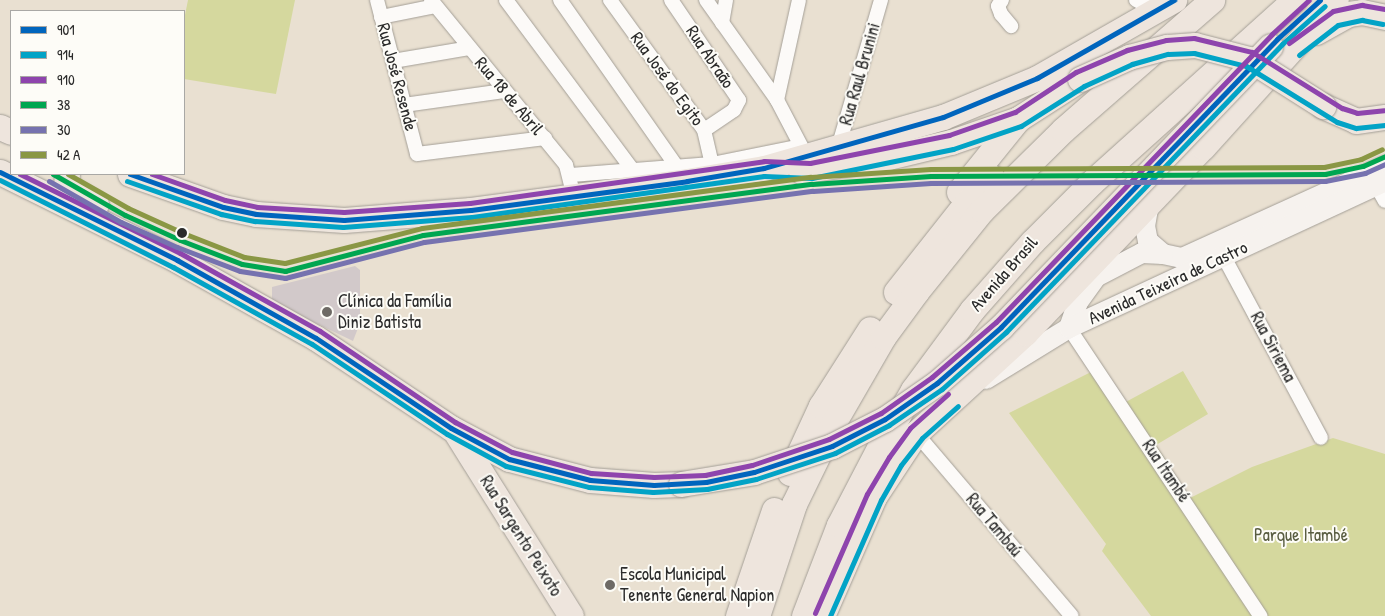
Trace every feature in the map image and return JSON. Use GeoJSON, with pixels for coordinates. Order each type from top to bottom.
{"type":"FeatureCollection","features":[{"type":"Feature","properties":{"kind":"highway"},"geometry":{"type":"LineString","coordinates":[[923,255],[974,195],[1183,0]]}},
{"type":"Feature","properties":{"kind":"highway"},"geometry":{"type":"LineString","coordinates":[[757,616],[794,504],[834,422],[883,337],[916,292],[982,210],[1064,130],[1212,0]]}},
{"type":"Feature","properties":{"kind":"highway","name":"Avenida Brasil"},"geometry":{"type":"LineString","coordinates":[[804,616],[839,525],[879,448],[913,390],[972,310],[1032,242],[1092,182],[1294,0]]}},
{"type":"Feature","properties":{"kind":"highway"},"geometry":{"type":"LineString","coordinates":[[1282,43],[1309,0]]}},
{"type":"Feature","properties":{"kind":"highway"},"geometry":{"type":"LineString","coordinates":[[822,616],[874,497],[916,433],[1025,333],[1170,180],[1282,43],[1320,0]]}},
{"type":"Feature","properties":{"kind":"highway"},"geometry":{"type":"LineString","coordinates":[[0,172],[236,293],[316,338],[455,431],[509,459],[553,473],[631,484],[681,484],[754,472],[826,449],[885,419],[937,382],[1001,327],[1282,43],[1336,0]]}},
{"type":"Feature","properties":{"kind":"highway"},"geometry":{"type":"LineString","coordinates":[[764,168],[806,151],[838,148],[898,132],[973,106],[1037,78],[1150,3]]}},
{"type":"Feature","properties":{"kind":"highway"},"geometry":{"type":"LineString","coordinates":[[1282,43],[1335,18],[1348,14],[1362,12],[1385,17]]}},
{"type":"Feature","properties":{"kind":"highway"},"geometry":{"type":"LineString","coordinates":[[130,175],[223,207],[316,219],[471,210],[573,186],[682,174],[764,168],[811,171],[951,142],[1018,119],[1060,91],[1129,57],[1167,47],[1195,45],[1249,59],[1339,116],[1364,121],[1385,117]]}},
{"type":"Feature","properties":{"kind":"highway"},"geometry":{"type":"LineString","coordinates":[[738,616],[775,507],[821,406],[846,365],[923,255],[958,194],[1018,119]]}},
{"type":"Feature","properties":{"kind":"highway"},"geometry":{"type":"LineString","coordinates":[[67,175],[66,186],[71,191],[211,266],[236,293]]}},
{"type":"Feature","properties":{"kind":"highway","name":"Rua Sargento Peixoto"},"geometry":{"type":"LineString","coordinates":[[455,431],[571,616]]}},
{"type":"Feature","properties":{"kind":"street","name":"Rua José Resende"},"geometry":{"type":"LineString","coordinates":[[376,0],[417,154],[545,138]]}},
{"type":"Feature","properties":{"kind":"street"},"geometry":{"type":"LineString","coordinates":[[506,0],[639,179]]}},
{"type":"Feature","properties":{"kind":"street"},"geometry":{"type":"LineString","coordinates":[[560,0],[682,174],[712,164],[806,151],[777,100],[706,0]]}},
{"type":"Feature","properties":{"kind":"street","name":"Rua José do Egito"},"geometry":{"type":"LineString","coordinates":[[610,0],[704,130],[712,164]]}},
{"type":"Feature","properties":{"kind":"street","name":"Rua Abraão"},"geometry":{"type":"LineString","coordinates":[[670,0],[739,100],[734,110],[704,130]]}},
{"type":"Feature","properties":{"kind":"street"},"geometry":{"type":"LineString","coordinates":[[722,23],[726,0]]}},
{"type":"Feature","properties":{"kind":"street"},"geometry":{"type":"LineString","coordinates":[[777,100],[799,0]]}},
{"type":"Feature","properties":{"kind":"street","name":"Rua Raul Brunini"},"geometry":{"type":"LineString","coordinates":[[838,148],[881,0]]}},
{"type":"Feature","properties":{"kind":"street"},"geometry":{"type":"LineString","coordinates":[[1002,0],[998,6],[1001,14],[1012,26]]}},
{"type":"Feature","properties":{"kind":"street"},"geometry":{"type":"LineString","coordinates":[[381,17],[433,3]]}},
{"type":"Feature","properties":{"kind":"street","name":"Rua 18 de Abril"},"geometry":{"type":"LineString","coordinates":[[433,3],[504,91],[545,138],[573,186]]}},
{"type":"Feature","properties":{"kind":"street"},"geometry":{"type":"LineString","coordinates":[[392,61],[469,48]]}},
{"type":"Feature","properties":{"kind":"street"},"geometry":{"type":"LineString","coordinates":[[404,106],[504,91]]}},
{"type":"Feature","properties":{"kind":"street","name":"Avenida Teixeira de Castro"},"geometry":{"type":"LineString","coordinates":[[1170,180],[1148,209],[1145,226],[1148,241],[1163,254],[1182,258],[1192,256],[1385,166]]}},
{"type":"Feature","properties":{"kind":"street","name":"Avenida Teixeira de Castro"},"geometry":{"type":"LineString","coordinates":[[957,396],[1069,328],[1224,256],[1382,189]]}},
{"type":"Feature","properties":{"kind":"street"},"geometry":{"type":"LineString","coordinates":[[1069,328],[1078,302],[1092,281],[1100,274],[1142,253],[1163,254]]}},
{"type":"Feature","properties":{"kind":"street","name":"Rua Siriema"},"geometry":{"type":"LineString","coordinates":[[1224,256],[1321,438]]}},
{"type":"Feature","properties":{"kind":"street"},"geometry":{"type":"LineString","coordinates":[[1092,281],[1088,292],[1090,302],[1098,310],[1107,310]]}},
{"type":"Feature","properties":{"kind":"street","name":"Rua Itambé"},"geometry":{"type":"LineString","coordinates":[[1069,328],[1260,616]]}},
{"type":"Feature","properties":{"kind":"street","name":"Rua Tambaú"},"geometry":{"type":"LineString","coordinates":[[916,433],[1072,616]]}},
{"type":"Feature","properties":{"kind":"green space"},"geometry":{"type":"Polygon","coordinates":[[[188,0],[295,0],[276,94],[185,79],[185,15],[188,0]]]}},
{"type":"Feature","properties":{"kind":"green space","name":"Parque Itambé"},"geometry":{"type":"Polygon","coordinates":[[[1093,371],[1122,404],[1183,371],[1208,414],[1156,445],[1190,498],[1252,467],[1333,438],[1385,454],[1385,616],[1151,616],[1102,551],[1106,544],[1009,413],[1093,371]]]}},
{"type":"Feature","properties":{"kind":"building","name":"Clínica da Família Diniz Batista"},"geometry":{"type":"Polygon","coordinates":[[[355,266],[360,270],[360,323],[353,341],[272,302],[272,287],[355,266]]]}},
{"type":"Feature","properties":{"kind":"transit line","name":"901"},"geometry":{"type":"LineString","coordinates":[[133,175],[223,207],[256,214],[344,220],[471,210],[687,181],[764,168],[943,117],[1037,78],[1174,0]]}},
{"type":"Feature","properties":{"kind":"transit line","name":"910"},"geometry":{"type":"LineString","coordinates":[[22,175],[180,253],[320,331],[455,422],[512,452],[591,473],[654,477],[705,475],[752,465],[829,439],[881,413],[932,377],[996,322],[1272,34],[1309,0]]}},
{"type":"Feature","properties":{"kind":"transit line","name":"901"},"geometry":{"type":"LineString","coordinates":[[0,172],[177,260],[316,338],[451,428],[509,459],[590,480],[654,485],[706,482],[754,472],[832,446],[885,419],[937,383],[1001,327],[1277,39],[1320,0]]}},
{"type":"Feature","properties":{"kind":"transit line","name":"910"},"geometry":{"type":"LineString","coordinates":[[1289,43],[1333,11],[1362,5],[1385,9]]}},
{"type":"Feature","properties":{"kind":"transit line","name":"914"},"geometry":{"type":"LineString","coordinates":[[0,180],[173,267],[312,344],[447,434],[506,466],[589,487],[653,492],[707,489],[756,479],[835,453],[889,425],[942,389],[1006,332],[1282,44],[1325,6]]}},
{"type":"Feature","properties":{"kind":"transit line","name":"914"},"geometry":{"type":"LineString","coordinates":[[1299,55],[1338,25],[1362,20],[1383,24]]}},
{"type":"Feature","properties":{"kind":"transit line","name":"910"},"geometry":{"type":"LineString","coordinates":[[155,175],[225,200],[257,207],[344,212],[470,203],[764,161],[810,163],[949,135],[1015,112],[1076,72],[1127,50],[1166,40],[1194,38],[1252,52],[1342,108],[1357,113],[1384,110]]}},
{"type":"Feature","properties":{"kind":"transit line","name":"914"},"geometry":{"type":"LineString","coordinates":[[127,181],[221,214],[255,221],[343,227],[472,217],[764,176],[812,178],[953,149],[1021,126],[1084,86],[1132,64],[1168,54],[1194,53],[1246,66],[1337,122],[1356,128],[1385,125]]}},
{"type":"Feature","properties":{"kind":"transit line"},"geometry":{"type":"LineString","coordinates":[[70,175],[128,208],[183,233],[244,257],[285,263],[422,228],[811,177],[931,169],[1324,167],[1361,159],[1382,149]]}},
{"type":"Feature","properties":{"kind":"transit line","name":"38"},"geometry":{"type":"LineString","coordinates":[[55,175],[125,215],[180,240],[242,264],[285,271],[423,235],[812,184],[931,176],[1325,174],[1363,166],[1385,156]]}},
{"type":"Feature","properties":{"kind":"transit line","name":"30"},"geometry":{"type":"LineString","coordinates":[[49,181],[121,222],[177,247],[240,271],[285,278],[424,242],[813,191],[931,183],[1325,181],[1365,173],[1385,164]]}},
{"type":"Feature","properties":{"kind":"transit line","name":"910"},"geometry":{"type":"LineString","coordinates":[[815,613],[867,494],[889,457],[910,428],[948,394]]}},
{"type":"Feature","properties":{"kind":"transit line","name":"914"},"geometry":{"type":"LineString","coordinates":[[830,616],[881,500],[901,465],[922,438],[958,406]]}},
{"type":"Feature","properties":{"kind":"place","name":"Clínica da Família Diniz Batista"},"geometry":{"type":"Point","coordinates":[327,312]}},
{"type":"Feature","properties":{"kind":"place","name":"Escola Municipal Tenente General Napion"},"geometry":{"type":"Point","coordinates":[610,585]}}]}
